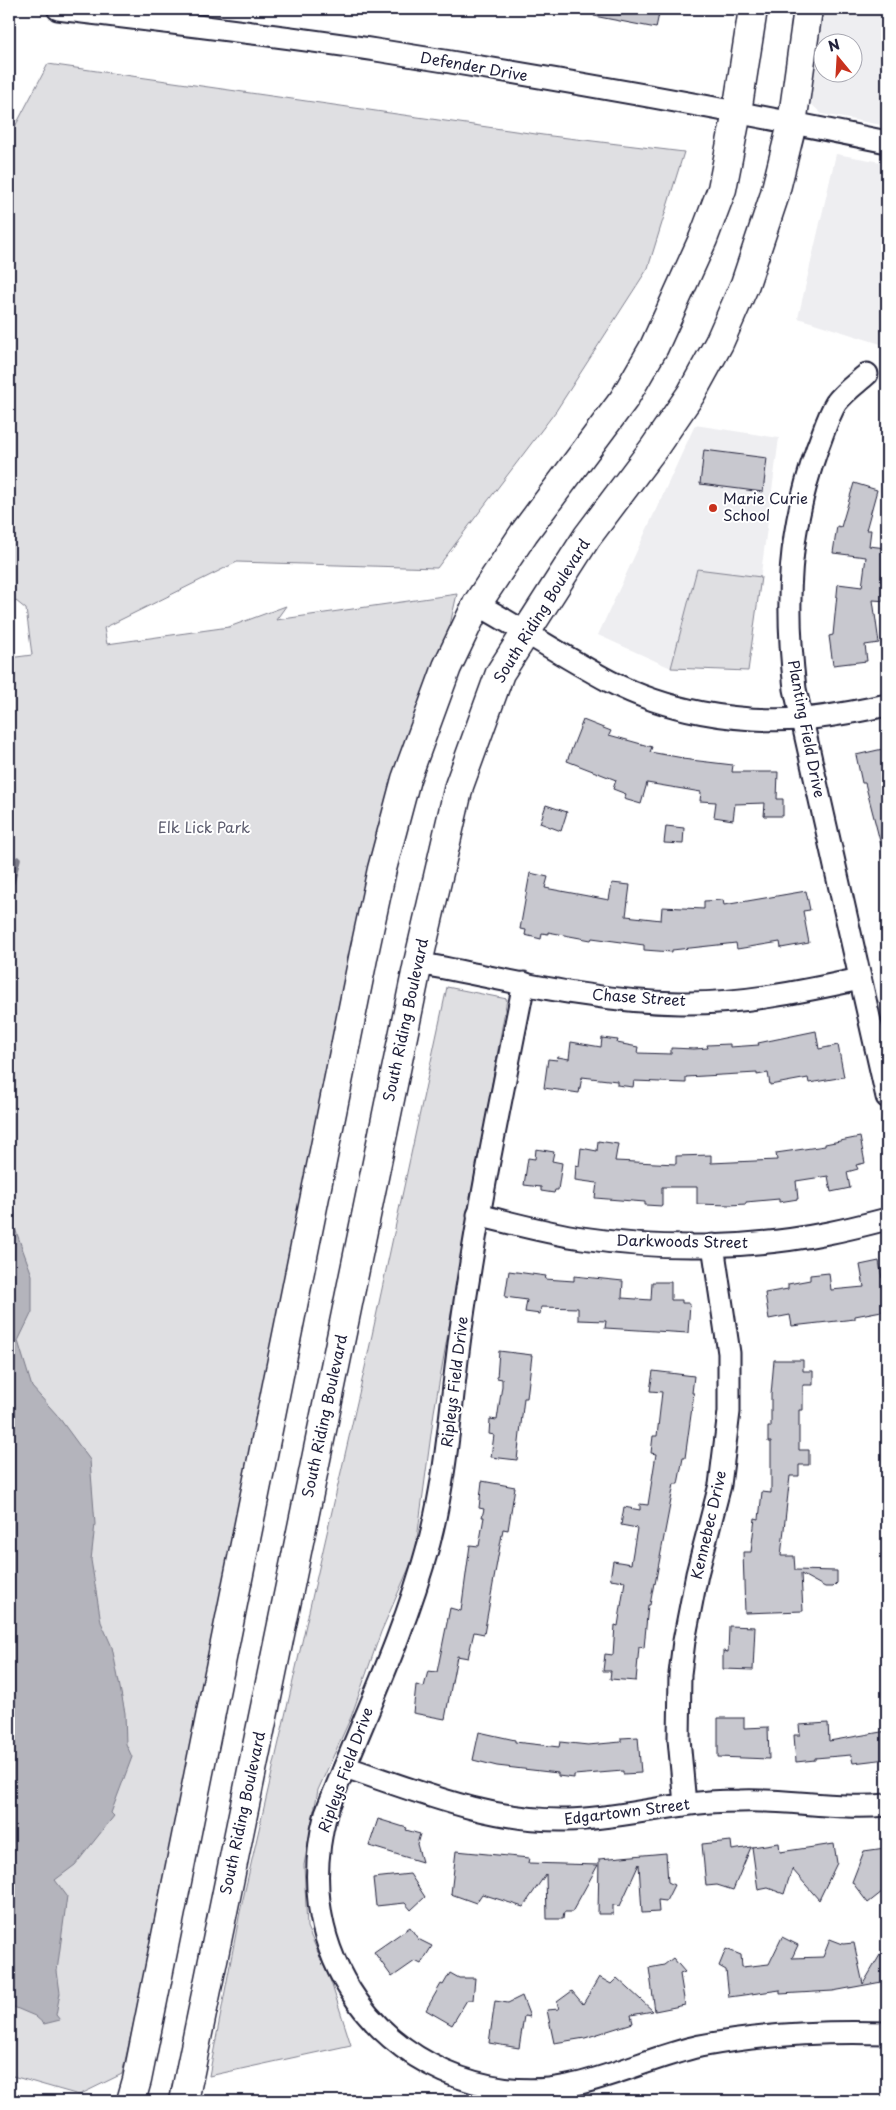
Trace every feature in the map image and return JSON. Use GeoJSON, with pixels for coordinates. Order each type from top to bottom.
{"type":"FeatureCollection","features":[{"type":"Feature","properties":{"kind":"street","name":"Defender Drive"},"geometry":{"type":"LineString","coordinates":[[58,9],[375,50],[737,112],[887,142]]}},
{"type":"Feature","properties":{"kind":"street"},"geometry":{"type":"LineString","coordinates":[[131,2101],[137,2080],[382,869],[406,779],[447,667],[477,604],[524,533],[624,399],[654,347],[677,299],[710,222],[722,188],[737,112],[753,9]]}},
{"type":"Feature","properties":{"kind":"street","name":"South Riding Boulevard"},"geometry":{"type":"LineString","coordinates":[[184,2101],[418,963],[459,786],[500,673],[587,537],[654,448],[691,394],[720,343],[745,284],[774,197],[792,124],[808,9]]}},
{"type":"Feature","properties":{"kind":"street","name":"Planting Field Drive"},"geometry":{"type":"LineString","coordinates":[[867,374],[837,402],[824,429],[809,471],[798,514],[791,557],[788,601],[790,645],[801,719],[887,1097]]}},
{"type":"Feature","properties":{"kind":"street"},"geometry":{"type":"LineString","coordinates":[[477,604],[609,681],[660,701],[688,709],[761,720],[801,719],[840,715],[887,705]]}},
{"type":"Feature","properties":{"kind":"street","name":"Chase Street"},"geometry":{"type":"LineString","coordinates":[[418,963],[593,996],[636,1001],[680,1003],[725,1002],[768,997],[860,980]]}},
{"type":"Feature","properties":{"kind":"street","name":"Ripleys Field Drive"},"geometry":{"type":"LineString","coordinates":[[524,982],[478,1215],[461,1324],[446,1456],[434,1524],[403,1623],[326,1813],[318,1853],[317,1894],[326,1938],[343,1979],[366,2013],[398,2044],[436,2068],[463,2079],[488,2086],[518,2090],[548,2089],[584,2083],[665,2056],[732,2040],[804,2032],[887,2033]]}},
{"type":"Feature","properties":{"kind":"street","name":"Darkwoods Street"},"geometry":{"type":"LineString","coordinates":[[478,1215],[581,1238],[639,1244],[713,1245],[769,1242],[827,1234],[887,1220]]}},
{"type":"Feature","properties":{"kind":"street","name":"Kennebec Drive"},"geometry":{"type":"LineString","coordinates":[[685,1804],[679,1739],[680,1674],[684,1640],[695,1583],[720,1485],[729,1412],[730,1353],[713,1245]]}},
{"type":"Feature","properties":{"kind":"street","name":"Edgartown Street"},"geometry":{"type":"LineString","coordinates":[[345,1767],[464,1807],[522,1818],[566,1820],[595,1818],[685,1804],[744,1801],[846,1806],[887,1805]]}},
{"type":"Feature","properties":{"kind":"shaded area"},"geometry":{"type":"Polygon","coordinates":[[[823,9],[887,9],[887,126],[822,114],[808,101],[814,64],[814,82],[864,82],[864,32],[819,32],[823,9]]]}},
{"type":"Feature","properties":{"kind":"shaded area"},"geometry":{"type":"Polygon","coordinates":[[[836,154],[887,163],[887,346],[798,318],[836,154]]]}},
{"type":"Feature","properties":{"kind":"shaded area","name":"Marie Curie School"},"geometry":{"type":"Polygon","coordinates":[[[695,425],[779,438],[748,671],[671,668],[598,635],[695,425]]]}},
{"type":"Feature","properties":{"kind":"shaded area"},"geometry":{"type":"Polygon","coordinates":[[[9,1212],[32,1275],[32,1312],[18,1341],[32,1387],[57,1415],[90,1460],[95,1524],[91,1560],[101,1622],[112,1647],[125,1713],[126,1744],[132,1757],[111,1813],[114,1816],[75,1865],[55,1880],[67,1896],[57,1971],[60,1993],[56,2015],[60,2020],[44,2024],[35,2016],[9,2005],[9,1212]]]}},
{"type":"Feature","properties":{"kind":"green space","name":"Elk Lick Park"},"geometry":{"type":"Polygon","coordinates":[[[48,64],[543,135],[684,152],[648,268],[556,411],[437,568],[237,562],[104,628],[107,644],[229,627],[286,606],[276,620],[457,594],[122,2074],[79,2095],[9,2075],[9,658],[32,655],[26,609],[11,597],[12,616],[9,618],[9,138],[48,64]]]}},
{"type":"Feature","properties":{"kind":"green space"},"geometry":{"type":"Polygon","coordinates":[[[697,569],[761,577],[748,671],[671,668],[697,569]]]}},
{"type":"Feature","properties":{"kind":"green space"},"geometry":{"type":"Polygon","coordinates":[[[447,987],[507,999],[434,1412],[415,1554],[381,1632],[351,1717],[318,1790],[304,1865],[307,1927],[331,1982],[351,2045],[209,2076],[240,1912],[366,1363],[447,987]]]}},
{"type":"Feature","properties":{"kind":"building"},"geometry":{"type":"Polygon","coordinates":[[[594,9],[660,9],[656,28],[594,16],[594,9]]]}},
{"type":"Feature","properties":{"kind":"building","name":"Marie Curie School"},"geometry":{"type":"Polygon","coordinates":[[[704,450],[767,458],[763,492],[700,484],[704,450]]]}},
{"type":"Feature","properties":{"kind":"building"},"geometry":{"type":"Polygon","coordinates":[[[854,483],[877,490],[866,530],[871,530],[869,546],[886,548],[881,582],[887,583],[887,601],[873,600],[879,643],[865,645],[867,661],[833,665],[829,636],[833,635],[838,584],[862,587],[866,557],[833,553],[837,526],[841,527],[854,483]]]}},
{"type":"Feature","properties":{"kind":"building"},"geometry":{"type":"Polygon","coordinates":[[[583,720],[611,731],[609,735],[652,747],[650,752],[682,759],[733,765],[732,772],[778,772],[777,799],[783,799],[783,816],[764,816],[765,803],[735,804],[733,820],[714,817],[716,802],[700,801],[701,792],[647,783],[641,804],[624,799],[626,794],[613,789],[616,780],[567,761],[583,720]]]}},
{"type":"Feature","properties":{"kind":"building"},"geometry":{"type":"Polygon","coordinates":[[[887,748],[887,848],[882,849],[865,783],[862,783],[856,755],[887,748]]]}},
{"type":"Feature","properties":{"kind":"building"},"geometry":{"type":"Polygon","coordinates":[[[546,805],[567,812],[561,831],[540,823],[546,805]]]}},
{"type":"Feature","properties":{"kind":"building"},"geometry":{"type":"Polygon","coordinates":[[[666,826],[684,828],[683,844],[664,843],[666,826]]]}},
{"type":"Feature","properties":{"kind":"building"},"geometry":{"type":"Polygon","coordinates":[[[530,873],[548,877],[545,888],[609,900],[612,883],[630,885],[626,916],[661,920],[662,907],[704,909],[704,901],[723,900],[724,905],[806,891],[810,910],[803,911],[809,943],[781,948],[780,942],[737,949],[736,943],[672,950],[672,952],[644,950],[644,945],[592,938],[591,940],[548,932],[548,934],[542,933],[541,939],[525,935],[526,930],[520,929],[530,873]]]}},
{"type":"Feature","properties":{"kind":"building"},"geometry":{"type":"Polygon","coordinates":[[[816,1031],[819,1049],[838,1045],[844,1077],[809,1083],[808,1078],[770,1085],[768,1073],[757,1075],[757,1073],[686,1077],[686,1083],[634,1081],[633,1087],[617,1085],[617,1081],[582,1077],[579,1093],[544,1088],[548,1059],[557,1060],[558,1057],[569,1059],[571,1042],[601,1047],[602,1038],[618,1040],[617,1043],[638,1047],[637,1053],[671,1054],[671,1048],[694,1049],[708,1048],[707,1045],[730,1044],[730,1047],[759,1045],[758,1043],[816,1031]]]}},
{"type":"Feature","properties":{"kind":"building"},"geometry":{"type":"Polygon","coordinates":[[[860,1137],[865,1163],[856,1165],[858,1169],[847,1172],[850,1188],[831,1192],[828,1176],[796,1181],[798,1199],[779,1202],[779,1199],[730,1205],[697,1204],[697,1187],[662,1187],[662,1206],[645,1205],[645,1202],[595,1198],[597,1183],[575,1180],[576,1165],[579,1166],[581,1148],[597,1151],[598,1141],[618,1144],[615,1161],[676,1164],[676,1156],[711,1155],[711,1163],[777,1160],[776,1153],[825,1146],[825,1144],[860,1137]]]}},
{"type":"Feature","properties":{"kind":"building"},"geometry":{"type":"Polygon","coordinates":[[[536,1149],[554,1152],[552,1161],[562,1163],[558,1190],[555,1190],[554,1193],[541,1191],[541,1187],[524,1185],[528,1158],[535,1159],[536,1149]]]}},
{"type":"Feature","properties":{"kind":"building"},"geometry":{"type":"Polygon","coordinates":[[[879,1261],[882,1278],[887,1277],[887,1310],[855,1316],[855,1319],[792,1326],[790,1315],[769,1319],[765,1293],[788,1289],[788,1284],[810,1280],[810,1275],[829,1273],[831,1290],[864,1287],[860,1265],[879,1261]]]}},
{"type":"Feature","properties":{"kind":"building"},"geometry":{"type":"Polygon","coordinates":[[[509,1271],[546,1276],[545,1279],[574,1281],[574,1276],[623,1281],[622,1298],[651,1300],[652,1282],[671,1282],[671,1300],[682,1300],[682,1303],[690,1303],[688,1333],[605,1328],[606,1321],[578,1320],[578,1308],[541,1307],[540,1314],[525,1312],[527,1300],[505,1297],[509,1271]]]}},
{"type":"Feature","properties":{"kind":"building"},"geometry":{"type":"Polygon","coordinates":[[[499,1351],[532,1355],[527,1398],[524,1398],[517,1460],[491,1457],[494,1435],[489,1434],[490,1419],[497,1420],[502,1386],[502,1379],[497,1378],[499,1351]]]}},
{"type":"Feature","properties":{"kind":"building"},"geometry":{"type":"Polygon","coordinates":[[[774,1360],[803,1360],[803,1371],[813,1371],[813,1385],[803,1385],[803,1410],[799,1410],[799,1450],[809,1450],[809,1465],[799,1465],[799,1476],[790,1476],[781,1556],[794,1556],[795,1570],[837,1571],[837,1583],[833,1587],[825,1587],[801,1574],[803,1611],[745,1613],[743,1552],[751,1552],[755,1518],[759,1519],[762,1492],[771,1493],[771,1442],[768,1442],[768,1427],[771,1427],[774,1360]]]}},
{"type":"Feature","properties":{"kind":"building"},"geometry":{"type":"Polygon","coordinates":[[[653,1371],[694,1376],[692,1393],[694,1393],[685,1458],[683,1458],[678,1484],[674,1484],[655,1584],[650,1605],[648,1605],[644,1648],[639,1647],[636,1681],[610,1679],[611,1671],[603,1671],[605,1654],[613,1655],[615,1625],[618,1626],[625,1581],[610,1579],[613,1561],[631,1564],[637,1528],[621,1525],[624,1507],[640,1510],[640,1504],[648,1505],[656,1454],[651,1453],[653,1436],[657,1436],[662,1392],[650,1391],[653,1371]]]}},
{"type":"Feature","properties":{"kind":"building"},"geometry":{"type":"Polygon","coordinates":[[[482,1481],[515,1487],[508,1530],[503,1529],[484,1634],[474,1632],[468,1658],[457,1656],[445,1719],[413,1713],[416,1685],[424,1687],[428,1671],[437,1672],[450,1608],[461,1611],[470,1545],[479,1546],[484,1517],[482,1517],[484,1509],[479,1508],[482,1481]]]}},
{"type":"Feature","properties":{"kind":"building"},"geometry":{"type":"Polygon","coordinates":[[[729,1626],[755,1627],[753,1670],[723,1669],[723,1651],[728,1652],[729,1626]]]}},
{"type":"Feature","properties":{"kind":"building"},"geometry":{"type":"Polygon","coordinates":[[[718,1718],[744,1718],[744,1728],[768,1727],[769,1759],[718,1757],[718,1718]]]}},
{"type":"Feature","properties":{"kind":"building"},"geometry":{"type":"Polygon","coordinates":[[[828,1723],[829,1741],[887,1731],[887,1759],[853,1763],[851,1755],[815,1758],[815,1760],[796,1762],[794,1735],[800,1735],[799,1725],[828,1723]]]}},
{"type":"Feature","properties":{"kind":"building"},"geometry":{"type":"Polygon","coordinates":[[[479,1732],[515,1740],[515,1742],[559,1747],[560,1742],[588,1745],[621,1742],[621,1738],[638,1737],[641,1773],[623,1774],[623,1771],[574,1775],[574,1778],[558,1776],[558,1773],[497,1766],[473,1760],[479,1732]]]}},
{"type":"Feature","properties":{"kind":"building"},"geometry":{"type":"Polygon","coordinates":[[[378,1819],[420,1834],[417,1844],[422,1862],[369,1846],[378,1819]]]}},
{"type":"Feature","properties":{"kind":"building"},"geometry":{"type":"Polygon","coordinates":[[[731,1841],[732,1850],[751,1847],[733,1890],[717,1885],[706,1886],[702,1844],[731,1841]]]}},
{"type":"Feature","properties":{"kind":"building"},"geometry":{"type":"Polygon","coordinates":[[[779,1843],[780,1852],[834,1844],[837,1863],[819,1900],[792,1869],[784,1894],[768,1888],[758,1890],[752,1847],[779,1843]]]}},
{"type":"Feature","properties":{"kind":"building"},"geometry":{"type":"Polygon","coordinates":[[[885,1848],[887,1891],[882,1892],[868,1903],[852,1882],[864,1851],[885,1848]]]}},
{"type":"Feature","properties":{"kind":"building"},"geometry":{"type":"Polygon","coordinates":[[[456,1851],[529,1858],[528,1863],[598,1865],[572,1912],[564,1912],[563,1919],[547,1919],[546,1874],[523,1907],[482,1894],[476,1903],[451,1894],[456,1851]]]}},
{"type":"Feature","properties":{"kind":"building"},"geometry":{"type":"Polygon","coordinates":[[[666,1853],[668,1882],[674,1885],[666,1901],[658,1900],[659,1912],[642,1913],[639,1864],[620,1906],[613,1905],[613,1914],[598,1914],[599,1859],[666,1853]]]}},
{"type":"Feature","properties":{"kind":"building"},"geometry":{"type":"Polygon","coordinates":[[[410,1874],[425,1897],[411,1910],[405,1903],[376,1906],[373,1878],[410,1874]]]}},
{"type":"Feature","properties":{"kind":"building"},"geometry":{"type":"Polygon","coordinates":[[[410,1927],[418,1939],[432,1946],[421,1964],[415,1961],[392,1977],[374,1952],[410,1927]]]}},
{"type":"Feature","properties":{"kind":"building"},"geometry":{"type":"Polygon","coordinates":[[[782,1937],[798,1945],[792,1958],[823,1957],[830,1939],[843,1944],[854,1943],[863,1984],[887,1943],[887,1981],[833,1991],[780,1994],[780,1990],[729,1997],[726,1970],[719,1966],[726,1949],[741,1955],[742,1967],[769,1964],[782,1937]]]}},
{"type":"Feature","properties":{"kind":"building"},"geometry":{"type":"Polygon","coordinates":[[[673,1958],[685,1972],[680,1974],[685,2005],[655,2011],[649,1968],[664,1965],[673,1958]]]}},
{"type":"Feature","properties":{"kind":"building"},"geometry":{"type":"Polygon","coordinates":[[[450,1973],[459,1978],[475,1978],[473,2000],[467,2000],[452,2025],[426,2010],[441,1984],[443,1985],[450,1973]]]}},
{"type":"Feature","properties":{"kind":"building"},"geometry":{"type":"Polygon","coordinates":[[[599,1977],[611,1984],[617,1978],[653,2011],[631,2015],[633,2023],[585,2038],[554,2043],[547,2010],[559,2009],[557,2002],[572,1991],[583,2004],[599,1977]]]}},
{"type":"Feature","properties":{"kind":"building"},"geometry":{"type":"Polygon","coordinates":[[[522,1996],[530,2017],[524,2016],[519,2048],[489,2043],[495,2001],[508,2003],[522,1996]]]}},
{"type":"Feature","properties":{"kind":"waterway"},"geometry":{"type":"LineString","coordinates":[[9,886],[12,882],[18,859]]}},
{"type":"Feature","properties":{"kind":"place","name":"Marie Curie School"},"geometry":{"type":"Point","coordinates":[713,508]}}]}
